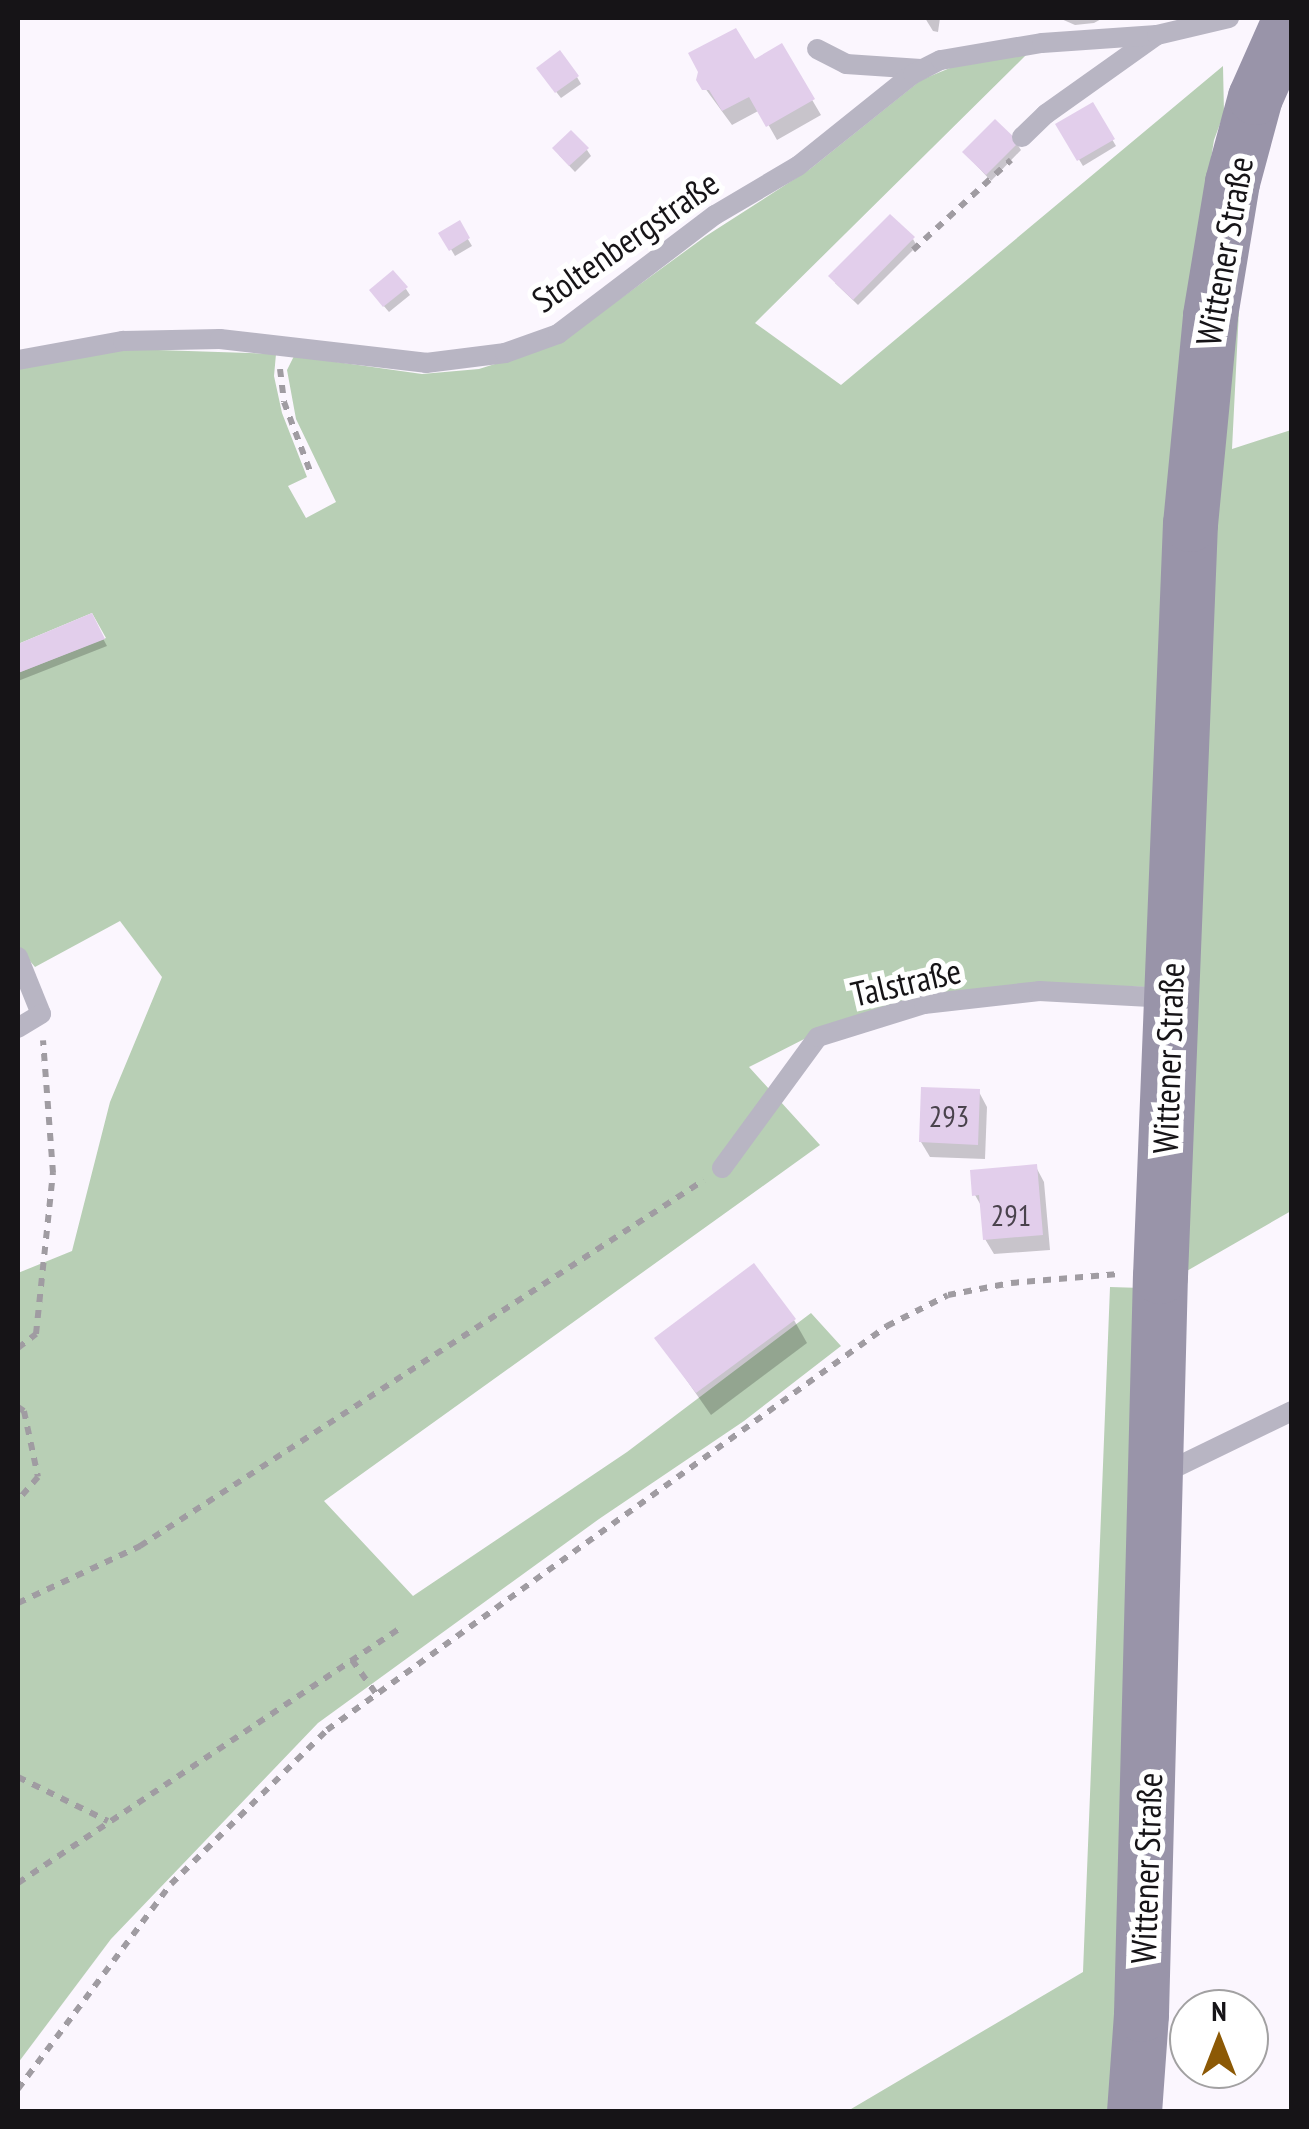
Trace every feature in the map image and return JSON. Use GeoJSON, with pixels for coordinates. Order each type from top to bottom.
{"type":"FeatureCollection","features":[{"type":"Feature","properties":{"kind":"main road","name":"Wittener Straße"},"geometry":{"type":"LineString","coordinates":[[1134,2112],[1142,1995],[1160,1276],[1190,524],[1207,334],[1232,182],[1276,23]]}},
{"type":"Feature","properties":{"kind":"lane","name":"Stoltenbergstraße"},"geometry":{"type":"LineString","coordinates":[[18,360],[123,341],[264,342],[426,363],[505,352],[558,334],[715,215],[798,166],[922,69],[976,52],[1157,35],[1229,18]]}},
{"type":"Feature","properties":{"kind":"lane"},"geometry":{"type":"LineString","coordinates":[[1022,138],[1046,114],[1157,35]]}},
{"type":"Feature","properties":{"kind":"lane"},"geometry":{"type":"LineString","coordinates":[[817,49],[846,64],[922,69]]}},
{"type":"Feature","properties":{"kind":"lane"},"geometry":{"type":"LineString","coordinates":[[18,957],[41,1014],[18,1028]]}},
{"type":"Feature","properties":{"kind":"lane","name":"Talstraße"},"geometry":{"type":"LineString","coordinates":[[722,1168],[818,1037],[924,1004],[1020,993],[1171,998]]}},
{"type":"Feature","properties":{"kind":"lane"},"geometry":{"type":"LineString","coordinates":[[1156,1477],[1292,1412]]}},
{"type":"Feature","properties":{"kind":"path"},"geometry":{"type":"LineString","coordinates":[[913,250],[1020,151],[1022,138]]}},
{"type":"Feature","properties":{"kind":"path"},"geometry":{"type":"LineString","coordinates":[[264,342],[281,370],[284,402],[310,471]]}},
{"type":"Feature","properties":{"kind":"path"},"geometry":{"type":"LineString","coordinates":[[18,1348],[36,1334],[54,1173],[41,1014]]}},
{"type":"Feature","properties":{"kind":"path"},"geometry":{"type":"LineString","coordinates":[[18,1602],[140,1546],[722,1168]]}},
{"type":"Feature","properties":{"kind":"path"},"geometry":{"type":"LineString","coordinates":[[18,2089],[171,1884],[327,1730],[887,1326],[948,1295],[1010,1283],[1095,1274],[1160,1276]]}},
{"type":"Feature","properties":{"kind":"path"},"geometry":{"type":"LineString","coordinates":[[18,1407],[24,1411],[38,1477],[18,1500]]}},
{"type":"Feature","properties":{"kind":"path"},"geometry":{"type":"LineString","coordinates":[[18,1883],[401,1628]]}},
{"type":"Feature","properties":{"kind":"path"},"geometry":{"type":"LineString","coordinates":[[352,1660],[377,1694]]}},
{"type":"Feature","properties":{"kind":"path"},"geometry":{"type":"LineString","coordinates":[[18,1777],[108,1821]]}},
{"type":"Feature","properties":{"kind":"green space"},"geometry":{"type":"Polygon","coordinates":[[[1027,54],[755,323],[841,385],[1223,66],[1224,113],[1214,140],[1180,356],[1146,987],[1040,984],[816,1033],[749,1067],[820,1145],[324,1501],[413,1596],[627,1452],[811,1313],[841,1346],[744,1421],[599,1519],[318,1723],[111,1939],[18,2063],[18,1273],[72,1251],[110,1102],[162,977],[120,921],[35,967],[18,947],[18,673],[106,638],[92,613],[18,644],[18,366],[128,349],[276,354],[274,376],[282,413],[307,477],[288,486],[306,518],[336,502],[296,419],[287,370],[294,356],[422,374],[479,369],[536,351],[569,336],[706,236],[810,169],[921,80],[962,63],[1027,54]]]}},
{"type":"Feature","properties":{"kind":"green space"},"geometry":{"type":"Polygon","coordinates":[[[1242,250],[1232,449],[1291,430],[1291,1211],[1185,1272],[1214,476],[1242,250]]]}},
{"type":"Feature","properties":{"kind":"green space"},"geometry":{"type":"Polygon","coordinates":[[[1110,1287],[1142,1288],[1111,2111],[846,2112],[1083,1972],[1110,1287]]]}},
{"type":"Feature","properties":{"kind":"building"},"geometry":{"type":"Polygon","coordinates":[[[736,28],[755,59],[782,43],[815,99],[766,127],[749,97],[722,111],[709,90],[702,90],[696,80],[698,72],[688,53],[736,28]]]}},
{"type":"Feature","properties":{"kind":"building"},"geometry":{"type":"Polygon","coordinates":[[[560,50],[579,76],[555,93],[536,68],[560,50]]]}},
{"type":"Feature","properties":{"kind":"building"},"geometry":{"type":"Polygon","coordinates":[[[1093,102],[1115,139],[1077,161],[1055,124],[1093,102]]]}},
{"type":"Feature","properties":{"kind":"building"},"geometry":{"type":"Polygon","coordinates":[[[995,119],[1019,142],[986,175],[962,152],[995,119]]]}},
{"type":"Feature","properties":{"kind":"building"},"geometry":{"type":"Polygon","coordinates":[[[571,130],[589,148],[569,166],[552,148],[571,130]]]}},
{"type":"Feature","properties":{"kind":"building"},"geometry":{"type":"Polygon","coordinates":[[[890,214],[915,237],[853,300],[828,276],[890,214]]]}},
{"type":"Feature","properties":{"kind":"building"},"geometry":{"type":"Polygon","coordinates":[[[460,220],[470,238],[449,251],[438,233],[460,220]]]}},
{"type":"Feature","properties":{"kind":"building"},"geometry":{"type":"Polygon","coordinates":[[[393,270],[408,287],[383,307],[369,290],[393,270]]]}},
{"type":"Feature","properties":{"kind":"building"},"geometry":{"type":"Polygon","coordinates":[[[92,613],[105,639],[18,673],[18,644],[92,613]]]}},
{"type":"Feature","properties":{"kind":"building"},"geometry":{"type":"Polygon","coordinates":[[[921,1087],[980,1089],[978,1145],[919,1142],[921,1087]]]}},
{"type":"Feature","properties":{"kind":"building"},"geometry":{"type":"Polygon","coordinates":[[[1037,1164],[1043,1235],[983,1240],[979,1195],[972,1196],[970,1170],[1037,1164]]]}},
{"type":"Feature","properties":{"kind":"building"},"geometry":{"type":"Polygon","coordinates":[[[754,1263],[796,1319],[696,1393],[654,1338],[754,1263]]]}}]}
